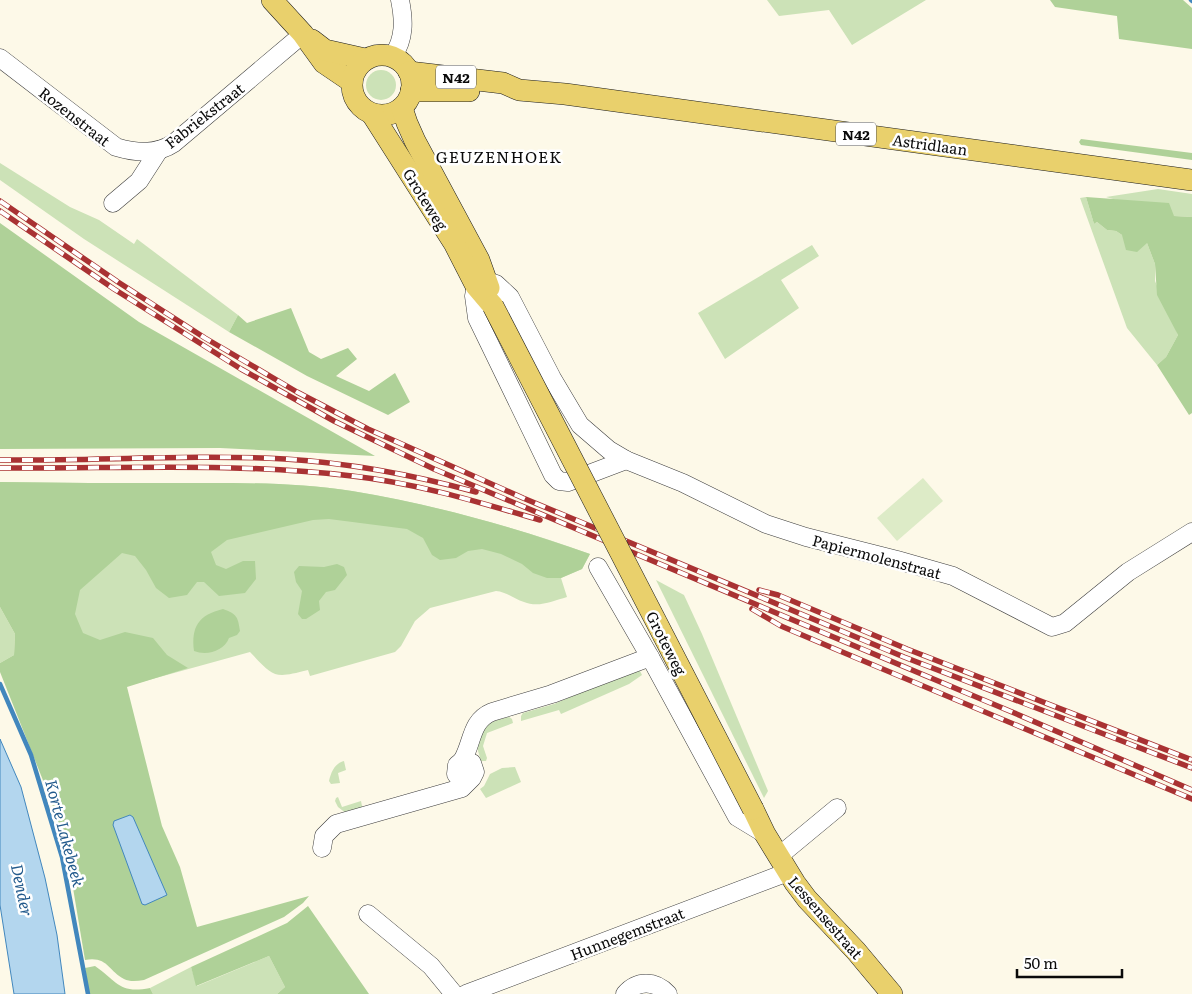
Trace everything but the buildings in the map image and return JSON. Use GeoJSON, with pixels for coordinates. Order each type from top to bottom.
{"type":"FeatureCollection","features":[{"type":"Feature","properties":{"kind":"main road"},"geometry":{"type":"LineString","coordinates":[[272,0],[303,34],[324,63],[352,82],[353,73],[365,59],[374,54],[383,53],[393,56]]}},
{"type":"Feature","properties":{"kind":"main road"},"geometry":{"type":"LineString","coordinates":[[303,34],[325,50],[365,59]]}},
{"type":"Feature","properties":{"kind":"main road","name":"Groteweg"},"geometry":{"type":"LineString","coordinates":[[393,56],[401,61],[408,90],[406,123],[479,260],[481,284]]}},
{"type":"Feature","properties":{"kind":"main road","name":"Groteweg"},"geometry":{"type":"LineString","coordinates":[[352,82],[352,94],[355,101],[362,109],[372,114],[481,284],[753,809]]}},
{"type":"Feature","properties":{"kind":"main road"},"geometry":{"type":"LineString","coordinates":[[372,114],[383,116],[394,113],[408,90]]}},
{"type":"Feature","properties":{"kind":"main road","name":"Astridlaan"},"geometry":{"type":"LineString","coordinates":[[408,90],[466,90],[502,94],[520,90],[565,94],[1192,180]]}},
{"type":"Feature","properties":{"kind":"main road","name":"Lessensestraat"},"geometry":{"type":"LineString","coordinates":[[753,809],[765,834],[807,899],[856,951],[892,994]]}},
{"type":"Feature","properties":{"kind":"street"},"geometry":{"type":"LineString","coordinates":[[393,56],[401,42],[403,25],[400,0]]}},
{"type":"Feature","properties":{"kind":"street","name":"Fabriekstraat"},"geometry":{"type":"LineString","coordinates":[[112,203],[139,181],[159,150],[174,143],[303,34]]}},
{"type":"Feature","properties":{"kind":"street","name":"Rozenstraat"},"geometry":{"type":"LineString","coordinates":[[0,58],[116,148],[146,153],[159,150]]}},
{"type":"Feature","properties":{"kind":"street","name":"Groteweg"},"geometry":{"type":"LineString","coordinates":[[481,284],[496,284],[510,297],[552,378],[580,425],[596,441],[626,460],[568,482],[559,482],[553,475],[477,318],[474,296],[481,284]]}},
{"type":"Feature","properties":{"kind":"street","name":"Papiermolenstraat"},"geometry":{"type":"LineString","coordinates":[[626,460],[684,483],[766,524],[806,537],[953,576],[1052,627],[1065,623],[1128,572],[1192,532]]}},
{"type":"Feature","properties":{"kind":"street","name":"Groteweg"},"geometry":{"type":"LineString","coordinates":[[598,567],[650,657],[737,817],[765,834]]}},
{"type":"Feature","properties":{"kind":"street","name":"Groteweg"},"geometry":{"type":"LineString","coordinates":[[322,848],[324,836],[336,824],[462,788],[465,765],[475,725],[482,716],[552,694],[650,657]]}},
{"type":"Feature","properties":{"kind":"street","name":"Hunnegemstraat"},"geometry":{"type":"LineString","coordinates":[[466,994],[783,864],[837,808]]}},
{"type":"Feature","properties":{"kind":"street"},"geometry":{"type":"LineString","coordinates":[[368,914],[431,966],[454,994]]}},
{"type":"Feature","properties":{"kind":"street"},"geometry":{"type":"LineString","coordinates":[[625,994],[636,985],[645,983],[655,984],[668,994]]}},
{"type":"Feature","properties":{"kind":"green space"},"geometry":{"type":"Polygon","coordinates":[[[767,0],[926,0],[852,45],[829,10],[779,16],[767,0]]]}},
{"type":"Feature","properties":{"kind":"green space"},"geometry":{"type":"Polygon","coordinates":[[[1050,0],[1183,0],[1192,8],[1192,49],[1119,39],[1117,16],[1055,7],[1050,0]]]}},
{"type":"Feature","properties":{"kind":"green space"},"geometry":{"type":"Polygon","coordinates":[[[381,70],[387,71],[395,79],[395,91],[387,99],[381,100],[375,99],[367,91],[366,85],[367,79],[375,71],[381,70]]]}},
{"type":"Feature","properties":{"kind":"green space"},"geometry":{"type":"Polygon","coordinates":[[[1081,139],[1192,153],[1192,160],[1081,145],[1079,142],[1081,139]]]}},
{"type":"Feature","properties":{"kind":"green space"},"geometry":{"type":"Polygon","coordinates":[[[0,163],[70,207],[99,220],[134,244],[137,239],[238,315],[229,332],[84,239],[0,180],[0,163]]]}},
{"type":"Feature","properties":{"kind":"green space"},"geometry":{"type":"Polygon","coordinates":[[[1158,189],[1192,194],[1192,217],[1174,216],[1106,197],[1158,189]]]}},
{"type":"Feature","properties":{"kind":"green space"},"geometry":{"type":"Polygon","coordinates":[[[1086,197],[1094,224],[1097,222],[1107,230],[1116,231],[1122,235],[1147,243],[1155,264],[1155,281],[1178,335],[1166,357],[1157,365],[1127,328],[1080,198],[1086,197]]]}},
{"type":"Feature","properties":{"kind":"green space"},"geometry":{"type":"Polygon","coordinates":[[[1086,197],[1169,203],[1174,216],[1192,217],[1192,413],[1189,415],[1157,365],[1166,357],[1178,335],[1157,295],[1155,264],[1147,243],[1137,252],[1126,250],[1122,235],[1116,231],[1107,230],[1097,222],[1094,224],[1086,197]]]}},
{"type":"Feature","properties":{"kind":"green space"},"geometry":{"type":"Polygon","coordinates":[[[0,223],[139,322],[375,456],[220,448],[0,449],[0,223]]]}},
{"type":"Feature","properties":{"kind":"green space"},"geometry":{"type":"Polygon","coordinates":[[[812,245],[819,256],[781,280],[799,308],[725,359],[698,313],[812,245]]]}},
{"type":"Feature","properties":{"kind":"green space"},"geometry":{"type":"Polygon","coordinates":[[[291,308],[309,352],[321,359],[348,348],[357,359],[336,376],[369,391],[395,373],[410,402],[388,415],[307,376],[229,332],[238,315],[247,323],[291,308]]]}},
{"type":"Feature","properties":{"kind":"green space"},"geometry":{"type":"Polygon","coordinates":[[[923,478],[943,501],[897,541],[877,518],[923,478]]]}},
{"type":"Feature","properties":{"kind":"green space"},"geometry":{"type":"Polygon","coordinates":[[[0,482],[244,483],[331,488],[382,496],[442,510],[502,526],[590,554],[582,569],[561,578],[567,597],[545,603],[529,604],[496,591],[430,608],[415,621],[401,646],[395,652],[310,676],[308,670],[281,675],[275,674],[264,667],[250,652],[127,686],[109,701],[0,482]]]}},
{"type":"Feature","properties":{"kind":"green space"},"geometry":{"type":"Polygon","coordinates":[[[0,482],[244,483],[331,488],[382,496],[442,510],[502,526],[590,554],[582,569],[561,578],[547,578],[533,573],[522,564],[501,554],[482,549],[468,551],[456,558],[440,560],[432,555],[423,538],[407,529],[329,519],[313,520],[227,540],[211,552],[216,565],[226,569],[243,561],[255,561],[256,579],[245,593],[219,596],[204,582],[197,582],[187,595],[169,598],[156,588],[146,570],[135,556],[122,553],[80,590],[75,614],[83,633],[100,640],[125,632],[153,638],[167,655],[188,668],[127,687],[162,826],[180,867],[197,927],[309,896],[303,903],[284,917],[144,980],[131,981],[119,976],[99,960],[85,960],[71,876],[52,803],[0,672],[0,663],[14,655],[15,634],[0,607],[0,482]]]}},
{"type":"Feature","properties":{"kind":"green space"},"geometry":{"type":"Polygon","coordinates":[[[337,564],[344,567],[347,575],[335,590],[326,592],[319,601],[320,610],[306,619],[302,619],[298,614],[302,591],[296,582],[294,572],[299,566],[324,567],[337,564]]]}},
{"type":"Feature","properties":{"kind":"green space"},"geometry":{"type":"Polygon","coordinates":[[[656,580],[684,595],[768,791],[764,798],[656,580]]]}},
{"type":"Feature","properties":{"kind":"green space"},"geometry":{"type":"Polygon","coordinates":[[[0,607],[15,634],[14,655],[0,663],[0,607]]]}},
{"type":"Feature","properties":{"kind":"green space"},"geometry":{"type":"Polygon","coordinates":[[[223,609],[236,617],[240,631],[237,635],[229,638],[219,649],[209,653],[194,651],[194,635],[198,623],[202,618],[223,609]]]}},
{"type":"Feature","properties":{"kind":"green space"},"geometry":{"type":"Polygon","coordinates":[[[640,671],[642,675],[629,684],[561,714],[559,710],[521,721],[523,713],[554,704],[629,672],[640,671]]]}},
{"type":"Feature","properties":{"kind":"green space"},"geometry":{"type":"Polygon","coordinates":[[[509,717],[513,723],[487,733],[483,746],[487,758],[486,761],[481,761],[476,744],[482,732],[491,723],[509,717]]]}},
{"type":"Feature","properties":{"kind":"green space"},"geometry":{"type":"Polygon","coordinates":[[[344,761],[346,770],[338,773],[340,783],[331,784],[329,781],[332,771],[338,764],[344,761]]]}},
{"type":"Feature","properties":{"kind":"green space"},"geometry":{"type":"Polygon","coordinates":[[[515,767],[521,782],[486,798],[480,789],[484,786],[490,774],[502,768],[515,767]]]}},
{"type":"Feature","properties":{"kind":"green space"},"geometry":{"type":"Polygon","coordinates":[[[338,797],[342,807],[361,801],[363,811],[347,814],[338,807],[335,801],[338,797]]]}},
{"type":"Feature","properties":{"kind":"green space"},"geometry":{"type":"Polygon","coordinates":[[[308,906],[369,994],[277,994],[285,987],[269,956],[196,986],[191,967],[287,923],[308,906]]]}},
{"type":"Feature","properties":{"kind":"green space"},"geometry":{"type":"Polygon","coordinates":[[[269,956],[285,987],[277,994],[153,994],[150,988],[191,967],[197,986],[269,956]]]}},
{"type":"Feature","properties":{"kind":"green space"},"geometry":{"type":"Polygon","coordinates":[[[95,966],[125,988],[150,988],[153,994],[89,994],[85,968],[95,966]]]}},
{"type":"Feature","properties":{"kind":"water","name":"Dender"},"geometry":{"type":"Polygon","coordinates":[[[0,739],[21,787],[45,878],[57,935],[65,994],[14,994],[0,905],[0,739]]]}},
{"type":"Feature","properties":{"kind":"water"},"geometry":{"type":"Polygon","coordinates":[[[130,815],[133,817],[167,895],[145,905],[142,904],[113,825],[114,821],[130,815]]]}},
{"type":"Feature","properties":{"kind":"waterway","name":"Korte Lakebeek"},"geometry":{"type":"LineString","coordinates":[[0,684],[31,755],[62,857],[88,994]]}},
{"type":"Feature","properties":{"kind":"railway"},"geometry":{"type":"LineString","coordinates":[[0,201],[118,282],[205,338],[297,392],[368,429],[523,498],[904,657],[1192,768]]}},
{"type":"Feature","properties":{"kind":"railway"},"geometry":{"type":"LineString","coordinates":[[0,211],[114,289],[241,369],[334,421],[434,469],[1012,712],[1192,790]]}},
{"type":"Feature","properties":{"kind":"railway"},"geometry":{"type":"LineString","coordinates":[[0,460],[214,457],[285,459],[333,463],[381,471],[429,480],[476,492]]}},
{"type":"Feature","properties":{"kind":"railway"},"geometry":{"type":"LineString","coordinates":[[0,468],[176,467],[264,469],[352,476],[400,483],[540,520]]}},
{"type":"Feature","properties":{"kind":"railway"},"geometry":{"type":"LineString","coordinates":[[759,590],[778,595],[907,649],[1192,760]]}},
{"type":"Feature","properties":{"kind":"railway"},"geometry":{"type":"LineString","coordinates":[[752,609],[781,626],[1192,799]]}},
{"type":"Feature","properties":{"kind":"district","name":"GEUZENHOEK"},"geometry":{"type":"Point","coordinates":[499,156]}}]}
